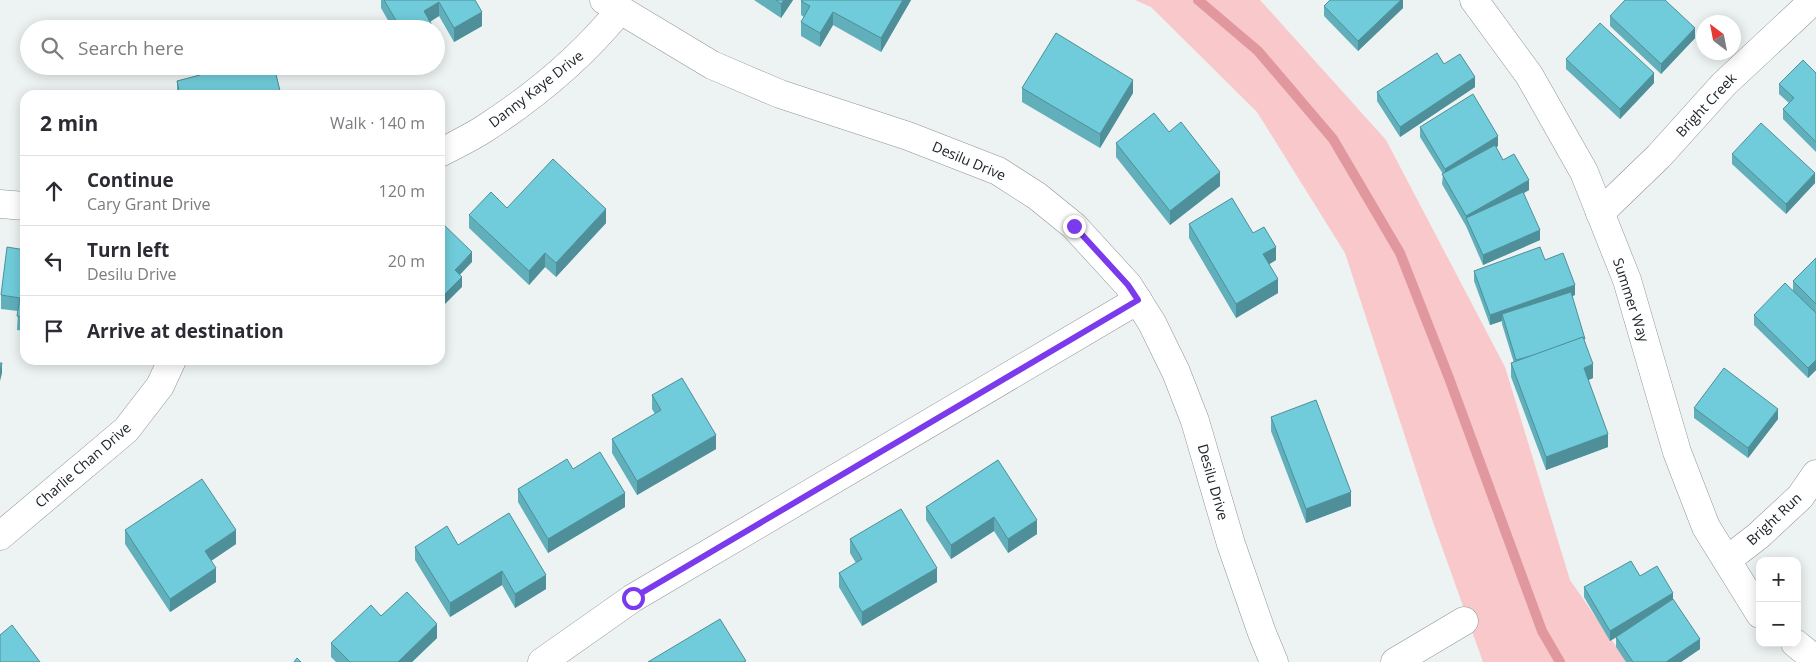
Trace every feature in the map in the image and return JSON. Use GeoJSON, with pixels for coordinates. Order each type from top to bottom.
{"type":"FeatureCollection","features":[{"type":"Feature","properties":{"kind":"street","name":"Summer Way"},"geometry":{"type":"LineString","coordinates":[[1474,0],[1530,75],[1584,172],[1627,280],[1677,452],[1706,527],[1756,607]]}},
{"type":"Feature","properties":{"kind":"street","name":"Bright Creek"},"geometry":{"type":"LineString","coordinates":[[1600,213],[1659,156],[1724,84],[1814,0]]}},
{"type":"Feature","properties":{"kind":"street","name":"Danny Kaye Drive"},"geometry":{"type":"LineString","coordinates":[[445,150],[484,130],[579,56],[604,30],[612,5]]}},
{"type":"Feature","properties":{"kind":"street","name":"Desilu Drive"},"geometry":{"type":"LineString","coordinates":[[612,5],[712,65],[780,94],[908,136],[998,170],[1037,196],[1074,226],[1128,285],[1152,323],[1176,372],[1195,421],[1231,544],[1274,662]]}},
{"type":"Feature","properties":{"kind":"street"},"geometry":{"type":"LineString","coordinates":[[0,204],[20,206]]}},
{"type":"Feature","properties":{"kind":"street"},"geometry":{"type":"LineString","coordinates":[[542,662],[633,598],[1138,300]]}},
{"type":"Feature","properties":{"kind":"street","name":"Charlie Chan Drive"},"geometry":{"type":"LineString","coordinates":[[0,536],[126,430],[160,386],[170,365]]}},
{"type":"Feature","properties":{"kind":"street","name":"Bright Run"},"geometry":{"type":"LineString","coordinates":[[1727,560],[1758,536],[1800,496],[1816,474]]}},
{"type":"Feature","properties":{"kind":"street"},"geometry":{"type":"LineString","coordinates":[[1396,662],[1464,621]]}},
{"type":"Feature","properties":{"kind":"street"},"geometry":{"type":"LineString","coordinates":[[1800,647],[1816,660]]}},
{"type":"Feature","properties":{"kind":"shaded area"},"geometry":{"type":"Polygon","coordinates":[[[1135,0],[1260,0],[1386,140],[1505,367],[1570,580],[1627,662],[1483,662],[1432,519],[1345,253],[1257,112],[1151,7],[1135,0]]]}},
{"type":"Feature","properties":{"kind":"building"},"geometry":{"type":"Polygon","coordinates":[[[384,0],[475,0],[482,12],[454,28],[439,2],[424,11],[429,20],[396,20],[384,0]]]}},
{"type":"Feature","properties":{"kind":"building"},"geometry":{"type":"Polygon","coordinates":[[[776,0],[784,0],[781,4],[776,0]]]}},
{"type":"Feature","properties":{"kind":"building"},"geometry":{"type":"Polygon","coordinates":[[[802,0],[903,0],[881,38],[833,12],[820,33],[801,22],[810,6],[802,0]]]}},
{"type":"Feature","properties":{"kind":"building"},"geometry":{"type":"Polygon","coordinates":[[[1330,0],[1401,0],[1358,41],[1324,6],[1330,0]]]}},
{"type":"Feature","properties":{"kind":"building"},"geometry":{"type":"Polygon","coordinates":[[[1625,0],[1665,0],[1695,28],[1661,64],[1610,16],[1625,0]]]}},
{"type":"Feature","properties":{"kind":"building"},"geometry":{"type":"Polygon","coordinates":[[[1600,23],[1654,73],[1620,109],[1566,59],[1600,23]]]}},
{"type":"Feature","properties":{"kind":"building"},"geometry":{"type":"Polygon","coordinates":[[[1056,33],[1133,80],[1100,134],[1022,88],[1056,33]]]}},
{"type":"Feature","properties":{"kind":"building"},"geometry":{"type":"Polygon","coordinates":[[[1437,53],[1444,64],[1460,54],[1475,77],[1400,127],[1377,92],[1437,53]]]}},
{"type":"Feature","properties":{"kind":"building"},"geometry":{"type":"Polygon","coordinates":[[[1803,60],[1816,73],[1816,142],[1783,109],[1794,98],[1779,84],[1803,60]]]}},
{"type":"Feature","properties":{"kind":"building"},"geometry":{"type":"Polygon","coordinates":[[[200,75],[276,75],[280,90],[179,90],[177,81],[200,75]]]}},
{"type":"Feature","properties":{"kind":"building"},"geometry":{"type":"Polygon","coordinates":[[[1473,94],[1498,136],[1445,169],[1420,127],[1473,94]]]}},
{"type":"Feature","properties":{"kind":"building"},"geometry":{"type":"Polygon","coordinates":[[[1154,113],[1169,132],[1181,122],[1220,172],[1170,211],[1116,143],[1154,113]]]}},
{"type":"Feature","properties":{"kind":"building"},"geometry":{"type":"Polygon","coordinates":[[[1761,123],[1815,173],[1786,204],[1732,154],[1761,123]]]}},
{"type":"Feature","properties":{"kind":"building"},"geometry":{"type":"Polygon","coordinates":[[[1495,145],[1503,160],[1514,154],[1529,180],[1466,216],[1442,174],[1495,145]]]}},
{"type":"Feature","properties":{"kind":"building"},"geometry":{"type":"Polygon","coordinates":[[[553,159],[606,209],[556,263],[545,253],[529,271],[469,215],[491,192],[507,208],[553,159]]]}},
{"type":"Feature","properties":{"kind":"building"},"geometry":{"type":"Polygon","coordinates":[[[1523,192],[1540,230],[1483,255],[1466,218],[1523,192]]]}},
{"type":"Feature","properties":{"kind":"building"},"geometry":{"type":"Polygon","coordinates":[[[1232,198],[1253,233],[1264,227],[1276,247],[1263,254],[1278,279],[1236,304],[1189,224],[1232,198]]]}},
{"type":"Feature","properties":{"kind":"building"},"geometry":{"type":"Polygon","coordinates":[[[445,226],[472,252],[455,270],[462,277],[445,294],[445,226]]]}},
{"type":"Feature","properties":{"kind":"building"},"geometry":{"type":"Polygon","coordinates":[[[7,247],[20,249],[20,298],[1,295],[7,247]]]}},
{"type":"Feature","properties":{"kind":"building"},"geometry":{"type":"Polygon","coordinates":[[[1540,247],[1545,260],[1563,253],[1575,285],[1490,315],[1474,271],[1540,247]]]}},
{"type":"Feature","properties":{"kind":"building"},"geometry":{"type":"Polygon","coordinates":[[[1816,258],[1816,304],[1793,281],[1816,258]]]}},
{"type":"Feature","properties":{"kind":"building"},"geometry":{"type":"Polygon","coordinates":[[[1785,283],[1816,313],[1816,360],[1808,368],[1754,315],[1785,283]]]}},
{"type":"Feature","properties":{"kind":"building"},"geometry":{"type":"Polygon","coordinates":[[[1571,292],[1585,339],[1583,337],[1516,360],[1502,314],[1571,292]]]}},
{"type":"Feature","properties":{"kind":"building"},"geometry":{"type":"Polygon","coordinates":[[[20,298],[20,316],[17,316],[20,298]]]}},
{"type":"Feature","properties":{"kind":"building"},"geometry":{"type":"Polygon","coordinates":[[[1583,337],[1593,364],[1584,368],[1608,434],[1546,457],[1511,363],[1583,337]]]}},
{"type":"Feature","properties":{"kind":"building"},"geometry":{"type":"Polygon","coordinates":[[[1724,368],[1778,409],[1748,448],[1694,408],[1724,368]]]}},
{"type":"Feature","properties":{"kind":"building"},"geometry":{"type":"Polygon","coordinates":[[[682,378],[716,435],[637,481],[612,439],[661,410],[652,395],[682,378]]]}},
{"type":"Feature","properties":{"kind":"building"},"geometry":{"type":"Polygon","coordinates":[[[1316,400],[1351,492],[1306,509],[1271,417],[1316,400]]]}},
{"type":"Feature","properties":{"kind":"building"},"geometry":{"type":"Polygon","coordinates":[[[600,452],[625,493],[548,539],[518,489],[567,459],[573,469],[600,452]]]}},
{"type":"Feature","properties":{"kind":"building"},"geometry":{"type":"Polygon","coordinates":[[[998,460],[1037,520],[1008,539],[994,517],[951,545],[926,507],[998,460]]]}},
{"type":"Feature","properties":{"kind":"building"},"geometry":{"type":"Polygon","coordinates":[[[202,479],[236,530],[205,551],[216,568],[170,599],[125,530],[202,479]]]}},
{"type":"Feature","properties":{"kind":"building"},"geometry":{"type":"Polygon","coordinates":[[[901,509],[937,568],[862,612],[839,573],[862,559],[850,539],[901,509]]]}},
{"type":"Feature","properties":{"kind":"building"},"geometry":{"type":"Polygon","coordinates":[[[509,513],[546,575],[515,594],[502,571],[450,603],[415,547],[447,526],[458,545],[509,513]]]}},
{"type":"Feature","properties":{"kind":"building"},"geometry":{"type":"Polygon","coordinates":[[[1631,561],[1640,576],[1657,566],[1673,593],[1610,631],[1584,587],[1631,561]]]}},
{"type":"Feature","properties":{"kind":"building"},"geometry":{"type":"Polygon","coordinates":[[[407,592],[437,624],[398,662],[350,662],[331,643],[371,605],[381,616],[407,592]]]}},
{"type":"Feature","properties":{"kind":"building"},"geometry":{"type":"Polygon","coordinates":[[[1673,599],[1700,639],[1666,662],[1633,662],[1616,637],[1673,599]]]}},
{"type":"Feature","properties":{"kind":"building"},"geometry":{"type":"Polygon","coordinates":[[[720,619],[746,661],[648,662],[720,619]]]}},
{"type":"Feature","properties":{"kind":"building"},"geometry":{"type":"Polygon","coordinates":[[[12,625],[40,662],[0,662],[0,635],[12,625]]]}},
{"type":"Feature","properties":{"kind":"waterway"},"geometry":{"type":"LineString","coordinates":[[1198,0],[1258,51],[1333,139],[1400,253],[1449,378],[1542,631],[1560,662]]}},
{"type":"Feature","properties":{"kind":"route"},"geometry":{"type":"LineString","coordinates":[[633,598],[1138,300],[1128,285],[1074,226]]}}]}
